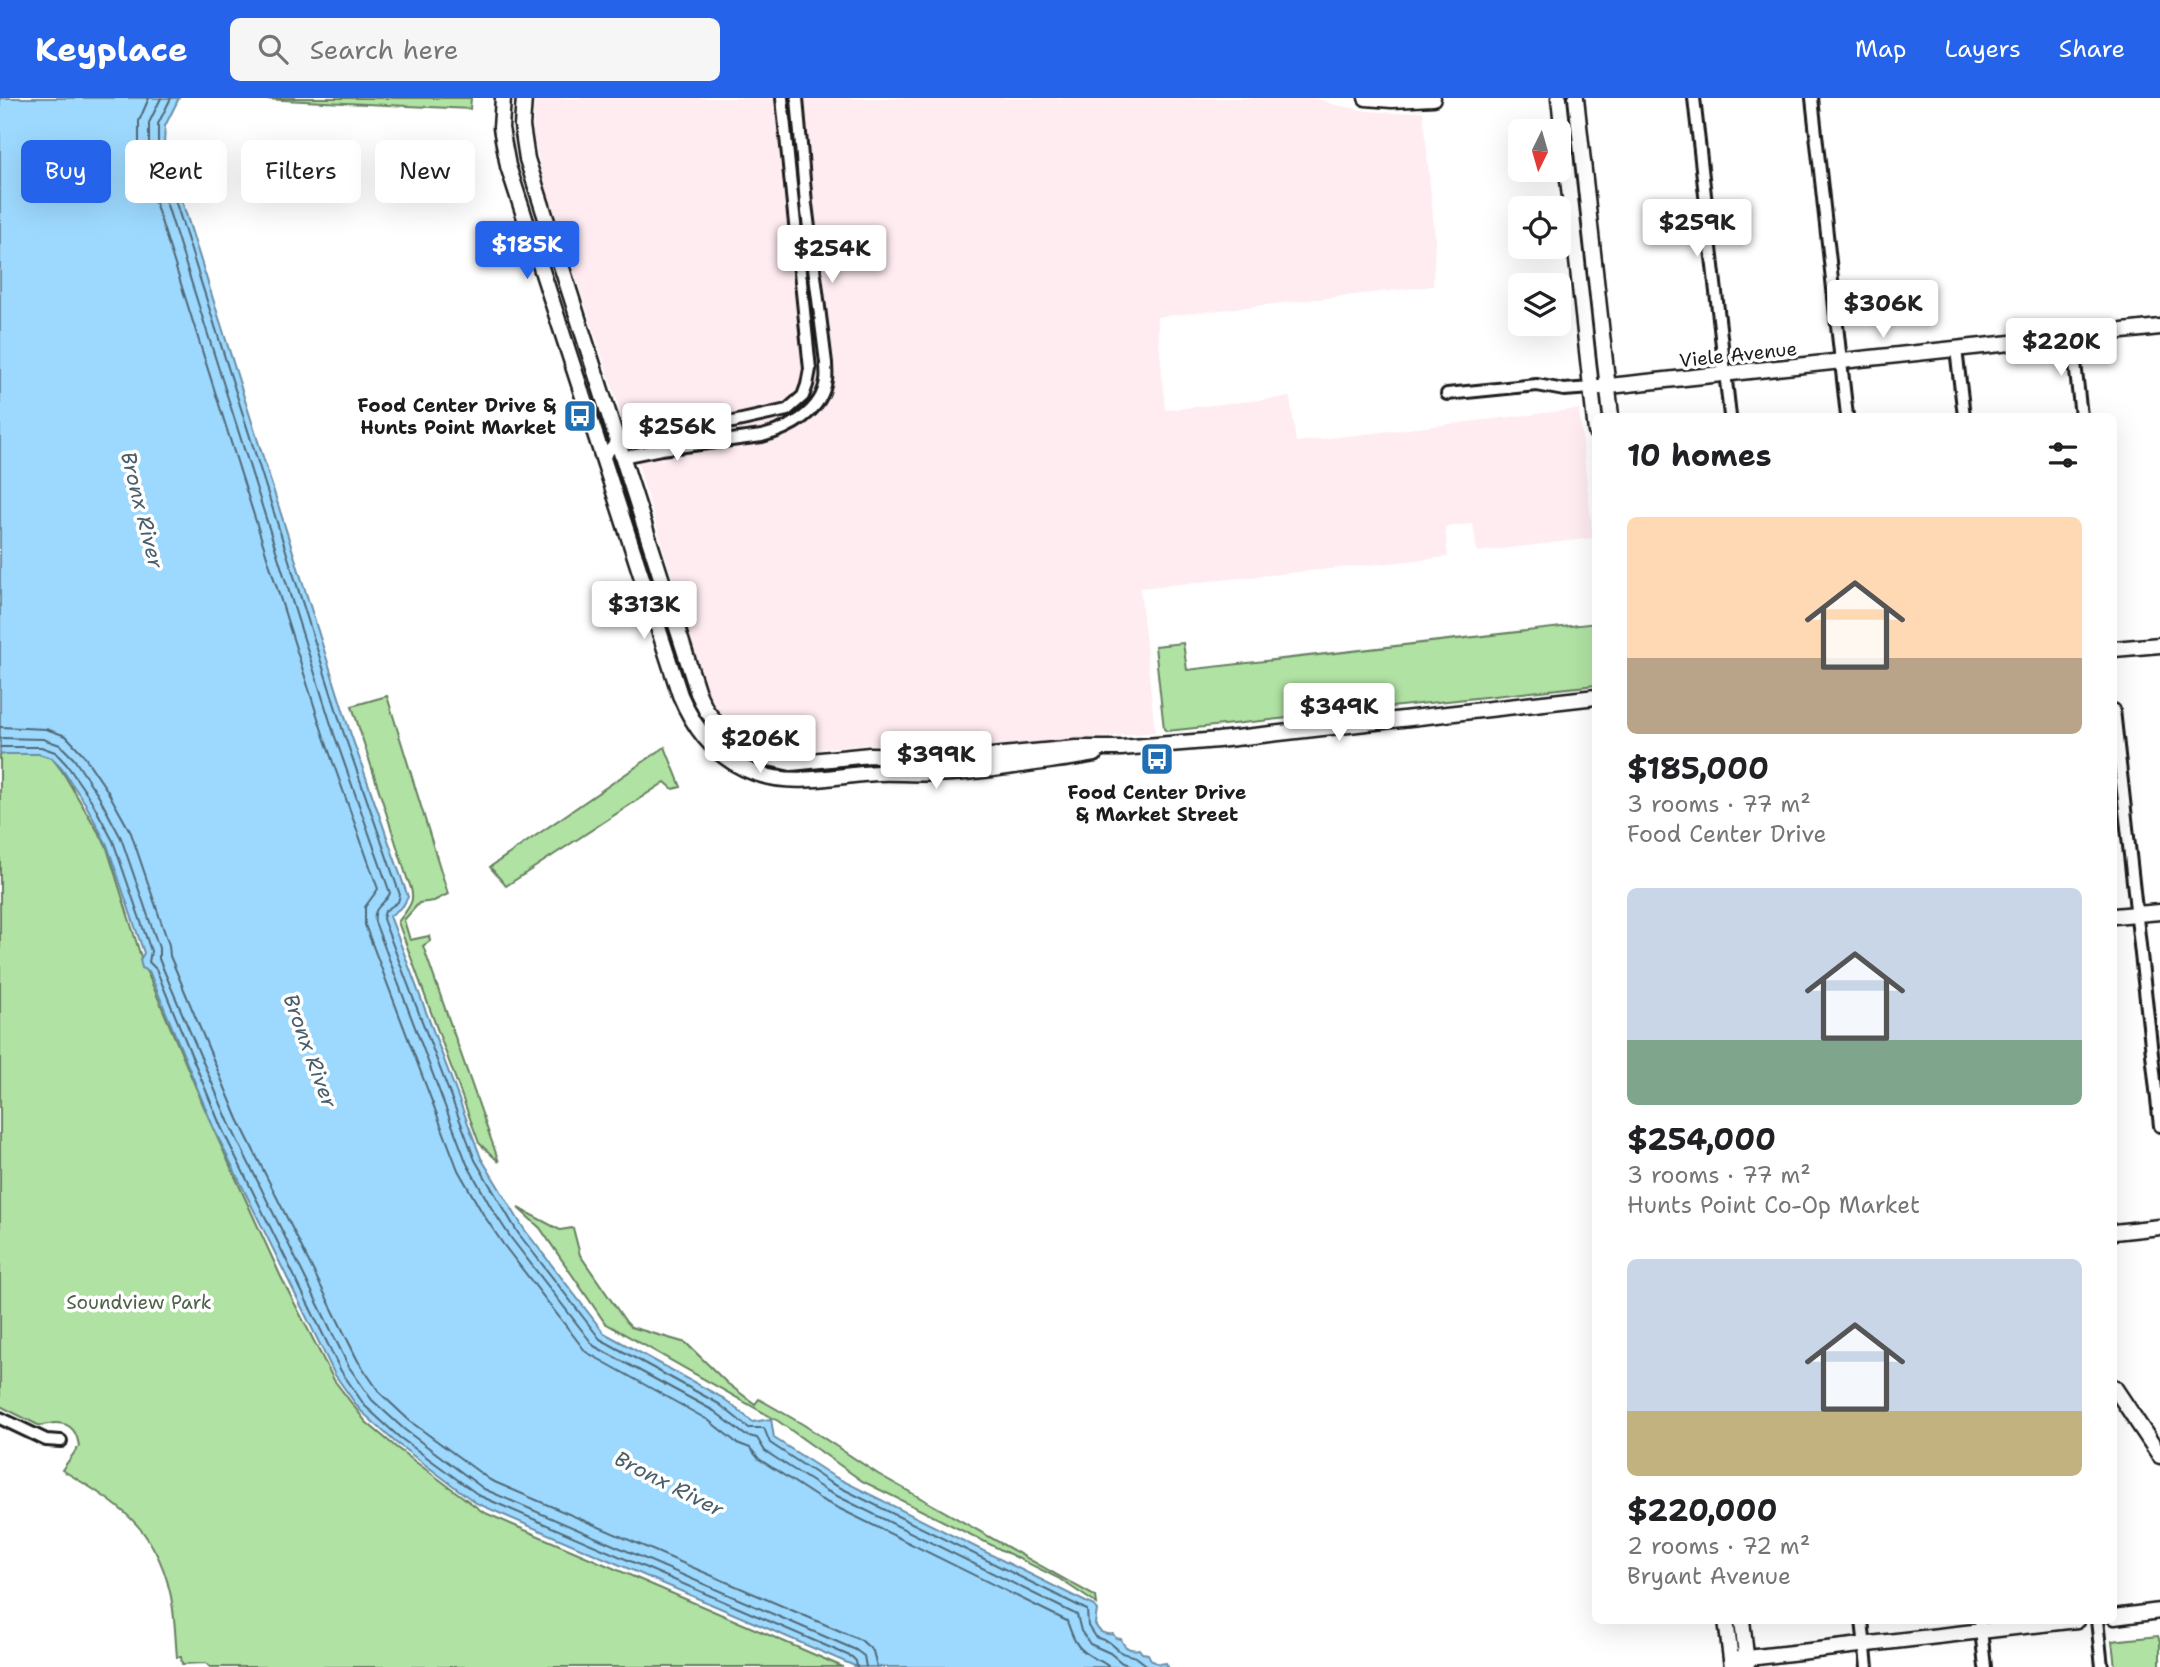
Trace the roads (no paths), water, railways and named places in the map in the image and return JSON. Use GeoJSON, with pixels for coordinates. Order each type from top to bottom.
{"type":"FeatureCollection","features":[{"type":"Feature","properties":{"kind":"main road"},"geometry":{"type":"LineString","coordinates":[[503,98],[501,128],[508,166],[680,695],[690,718],[716,750],[753,773],[796,781],[876,773],[959,773],[1075,758],[1121,748]]}},
{"type":"Feature","properties":{"kind":"main road"},"geometry":{"type":"LineString","coordinates":[[524,98],[522,126],[527,159],[701,701],[712,720],[737,744],[769,759],[792,763],[870,755],[980,757],[1076,748],[1121,748],[1217,740],[1592,697]]}},
{"type":"Feature","properties":{"kind":"main road"},"geometry":{"type":"LineString","coordinates":[[1366,98],[1433,98]]}},
{"type":"Feature","properties":{"kind":"main road"},"geometry":{"type":"LineString","coordinates":[[1559,98],[1594,413]]}},
{"type":"Feature","properties":{"kind":"main road"},"geometry":{"type":"LineString","coordinates":[[1576,98],[1611,413]]}},
{"type":"Feature","properties":{"kind":"main road","name":"Viele Avenue"},"geometry":{"type":"LineString","coordinates":[[1591,388],[2160,327]]}},
{"type":"Feature","properties":{"kind":"main road"},"geometry":{"type":"LineString","coordinates":[[630,540],[647,568],[659,600],[681,640]]}},
{"type":"Feature","properties":{"kind":"main road"},"geometry":{"type":"LineString","coordinates":[[2117,649],[2160,645]]}},
{"type":"Feature","properties":{"kind":"main road"},"geometry":{"type":"LineString","coordinates":[[2117,916],[2160,912]]}},
{"type":"Feature","properties":{"kind":"main road"},"geometry":{"type":"LineString","coordinates":[[2117,1232],[2160,1227]]}},
{"type":"Feature","properties":{"kind":"main road"},"geometry":{"type":"LineString","coordinates":[[2117,1392],[2160,1456]]}},
{"type":"Feature","properties":{"kind":"main road"},"geometry":{"type":"LineString","coordinates":[[2117,1616],[2160,1611]]}},
{"type":"Feature","properties":{"kind":"main road"},"geometry":{"type":"LineString","coordinates":[[1727,1624],[1739,1663]]}},
{"type":"Feature","properties":{"kind":"main road"},"geometry":{"type":"LineString","coordinates":[[1739,1663],[1742,1624]]}},
{"type":"Feature","properties":{"kind":"main road"},"geometry":{"type":"LineString","coordinates":[[1739,1663],[1980,1626],[2012,1624]]}},
{"type":"Feature","properties":{"kind":"street"},"geometry":{"type":"LineString","coordinates":[[603,458],[617,441],[661,430],[733,422],[777,413],[787,410],[803,396],[810,369],[782,98]]}},
{"type":"Feature","properties":{"kind":"street"},"geometry":{"type":"LineString","coordinates":[[622,457],[778,432],[800,420],[824,389],[826,363],[806,204],[797,98]]}},
{"type":"Feature","properties":{"kind":"street"},"geometry":{"type":"LineString","coordinates":[[1694,98],[1730,413]]}},
{"type":"Feature","properties":{"kind":"street"},"geometry":{"type":"LineString","coordinates":[[1812,98],[1847,413]]}},
{"type":"Feature","properties":{"kind":"street"},"geometry":{"type":"LineString","coordinates":[[2072,337],[2081,413]]}},
{"type":"Feature","properties":{"kind":"street"},"geometry":{"type":"LineString","coordinates":[[1956,349],[1964,413]]}},
{"type":"Feature","properties":{"kind":"street","name":"Viele Avenue"},"geometry":{"type":"LineString","coordinates":[[1447,394],[1537,385],[1564,390],[1591,388]]}},
{"type":"Feature","properties":{"kind":"street"},"geometry":{"type":"LineString","coordinates":[[2117,737],[2160,1126]]}},
{"type":"Feature","properties":{"kind":"street"},"geometry":{"type":"LineString","coordinates":[[0,1418],[46,1440],[61,1441]]}},
{"type":"Feature","properties":{"kind":"street"},"geometry":{"type":"LineString","coordinates":[[1862,1624],[1867,1667]]}},
{"type":"Feature","properties":{"kind":"street"},"geometry":{"type":"LineString","coordinates":[[2097,1624],[2102,1667]]}},
{"type":"Feature","properties":{"kind":"street"},"geometry":{"type":"LineString","coordinates":[[1980,1626],[1985,1667]]}},
{"type":"Feature","properties":{"kind":"water","name":"Bronx River"},"geometry":{"type":"Polygon","coordinates":[[[0,98],[179,98],[165,126],[164,140],[125,140],[125,203],[183,203],[349,729],[408,897],[403,906],[390,916],[481,1158],[524,1229],[604,1333],[723,1398],[753,1422],[771,1419],[774,1438],[833,1476],[1094,1606],[1097,1610],[1095,1624],[1100,1631],[1113,1634],[1128,1648],[1139,1649],[1155,1662],[1166,1663],[1168,1667],[857,1667],[476,1503],[395,1442],[360,1410],[335,1375],[214,1129],[149,971],[142,968],[140,960],[144,953],[107,845],[85,803],[52,758],[39,754],[0,754],[0,98]]]}},
{"type":"Feature","properties":{"kind":"place","name":"Food Center Drive & Hunts Point Market"},"geometry":{"type":"Point","coordinates":[580,416]}},
{"type":"Feature","properties":{"kind":"place","name":"Food Center Drive & Market Street"},"geometry":{"type":"Point","coordinates":[1157,759]}},
{"type":"Feature","properties":{"kind":"park label","name":"Soundview Park"},"geometry":{"type":"Point","coordinates":[139,1302]}}]}
